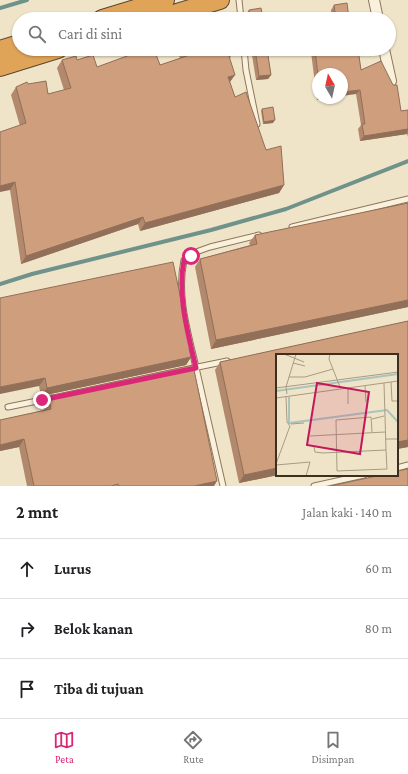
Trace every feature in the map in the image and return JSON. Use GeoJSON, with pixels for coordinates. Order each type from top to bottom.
{"type":"FeatureCollection","features":[{"type":"Feature","properties":{"kind":"highway"},"geometry":{"type":"LineString","coordinates":[[125,12],[165,0]]}},
{"type":"Feature","properties":{"kind":"highway"},"geometry":{"type":"LineString","coordinates":[[180,12],[220,0]]}},
{"type":"Feature","properties":{"kind":"highway"},"geometry":{"type":"LineString","coordinates":[[0,50],[12,46]]}},
{"type":"Feature","properties":{"kind":"highway"},"geometry":{"type":"LineString","coordinates":[[0,67],[35,56]]}},
{"type":"Feature","properties":{"kind":"street"},"geometry":{"type":"LineString","coordinates":[[374,0],[377,12]]}},
{"type":"Feature","properties":{"kind":"street"},"geometry":{"type":"LineString","coordinates":[[386,56],[391,81]]}},
{"type":"Feature","properties":{"kind":"lane"},"geometry":{"type":"LineString","coordinates":[[239,0],[240,12]]}},
{"type":"Feature","properties":{"kind":"lane"},"geometry":{"type":"LineString","coordinates":[[245,56],[257,124]]}},
{"type":"Feature","properties":{"kind":"lane"},"geometry":{"type":"LineString","coordinates":[[286,229],[408,199]]}},
{"type":"Feature","properties":{"kind":"lane"},"geometry":{"type":"LineString","coordinates":[[223,486],[186,327],[181,288],[184,260],[196,252],[210,247],[263,234]]}},
{"type":"Feature","properties":{"kind":"lane"},"geometry":{"type":"LineString","coordinates":[[187,369],[234,360]]}},
{"type":"Feature","properties":{"kind":"lane"},"geometry":{"type":"LineString","coordinates":[[8,407],[56,397]]}},
{"type":"Feature","properties":{"kind":"lane"},"geometry":{"type":"LineString","coordinates":[[398,468],[408,465]]}},
{"type":"Feature","properties":{"kind":"lane"},"geometry":{"type":"LineString","coordinates":[[314,486],[359,476]]}},
{"type":"Feature","properties":{"kind":"building"},"geometry":{"type":"Polygon","coordinates":[[[347,3],[348,12],[335,12],[334,5],[347,3]]]}},
{"type":"Feature","properties":{"kind":"building"},"geometry":{"type":"Polygon","coordinates":[[[261,8],[262,12],[249,12],[249,10],[261,8]]]}},
{"type":"Feature","properties":{"kind":"building"},"geometry":{"type":"Polygon","coordinates":[[[76,56],[77,60],[93,56],[97,67],[127,56],[157,56],[160,65],[187,56],[229,56],[235,75],[228,77],[235,97],[246,92],[266,150],[281,146],[284,185],[145,223],[143,217],[26,256],[15,182],[0,186],[0,132],[26,123],[16,87],[27,82],[28,84],[46,81],[48,94],[71,88],[62,60],[76,56]]]}},
{"type":"Feature","properties":{"kind":"building"},"geometry":{"type":"Polygon","coordinates":[[[256,56],[268,56],[271,75],[259,76],[256,56]]]}},
{"type":"Feature","properties":{"kind":"building"},"geometry":{"type":"Polygon","coordinates":[[[316,56],[359,56],[361,70],[381,61],[393,85],[397,85],[401,111],[408,110],[408,129],[364,136],[362,124],[365,124],[360,90],[348,91],[348,68],[317,68],[316,56]]]}},
{"type":"Feature","properties":{"kind":"building"},"geometry":{"type":"Polygon","coordinates":[[[273,107],[275,120],[264,122],[262,109],[273,107]]]}},
{"type":"Feature","properties":{"kind":"building"},"geometry":{"type":"Polygon","coordinates":[[[408,203],[408,300],[216,340],[200,259],[257,244],[255,235],[408,203]]]}},
{"type":"Feature","properties":{"kind":"building"},"geometry":{"type":"Polygon","coordinates":[[[173,262],[191,347],[189,348],[191,357],[47,388],[45,378],[0,387],[0,298],[173,262]]]}},
{"type":"Feature","properties":{"kind":"building"},"geometry":{"type":"Polygon","coordinates":[[[408,321],[408,440],[398,442],[398,354],[276,354],[276,468],[244,475],[220,362],[408,321]]]}},
{"type":"Feature","properties":{"kind":"building"},"geometry":{"type":"Polygon","coordinates":[[[193,365],[217,481],[194,486],[119,486],[118,484],[111,486],[34,486],[24,439],[0,445],[0,420],[51,409],[48,396],[193,365]]]}},
{"type":"Feature","properties":{"kind":"building"},"geometry":{"type":"Polygon","coordinates":[[[408,469],[408,486],[331,486],[376,476],[398,476],[398,471],[408,469]]]}},
{"type":"Feature","properties":{"kind":"waterway"},"geometry":{"type":"LineString","coordinates":[[0,8],[27,0]]}},
{"type":"Feature","properties":{"kind":"waterway"},"geometry":{"type":"LineString","coordinates":[[0,284],[32,274],[211,230],[286,209],[408,161]]}},
{"type":"Feature","properties":{"kind":"route"},"geometry":{"type":"LineString","coordinates":[[42,400],[196,368],[186,327],[181,288],[184,260],[191,256]]}}]}
